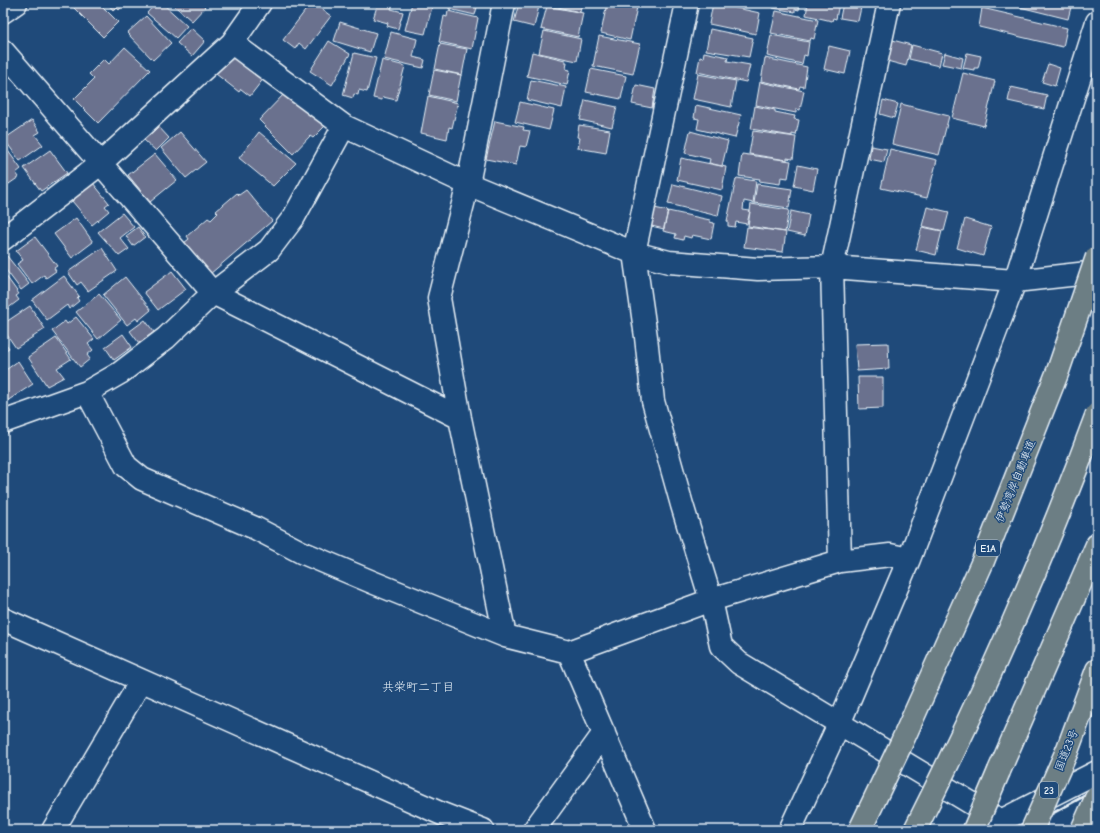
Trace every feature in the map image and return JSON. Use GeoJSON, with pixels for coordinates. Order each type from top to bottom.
{"type":"FeatureCollection","features":[{"type":"Feature","properties":{"kind":"highway","name":"伊勢湾岸自動車道"},"geometry":{"type":"LineString","coordinates":[[860,830],[901,744],[983,561],[1058,371],[1097,258]]}},
{"type":"Feature","properties":{"kind":"highway"},"geometry":{"type":"LineString","coordinates":[[915,830],[955,751],[1024,598],[1097,414]]}},
{"type":"Feature","properties":{"kind":"highway"},"geometry":{"type":"LineString","coordinates":[[974,830],[1097,545]]}},
{"type":"Feature","properties":{"kind":"highway","name":"国道23号"},"geometry":{"type":"LineString","coordinates":[[1032,830],[1067,751],[1097,670]]}},
{"type":"Feature","properties":{"kind":"highway"},"geometry":{"type":"LineString","coordinates":[[1082,830],[1097,796]]}},
{"type":"Feature","properties":{"kind":"street"},"geometry":{"type":"LineString","coordinates":[[3,12],[16,3]]}},
{"type":"Feature","properties":{"kind":"street"},"geometry":{"type":"LineString","coordinates":[[3,239],[100,164],[232,43],[260,3]]}},
{"type":"Feature","properties":{"kind":"street"},"geometry":{"type":"LineString","coordinates":[[504,3],[468,184],[439,298],[460,418],[505,636]]}},
{"type":"Feature","properties":{"kind":"street"},"geometry":{"type":"LineString","coordinates":[[686,3],[634,253],[654,401],[682,504],[711,600],[721,646],[739,663],[839,724],[993,825],[1097,772]]}},
{"type":"Feature","properties":{"kind":"street"},"geometry":{"type":"LineString","coordinates":[[840,561],[832,267],[889,3]]}},
{"type":"Feature","properties":{"kind":"street"},"geometry":{"type":"LineString","coordinates":[[790,830],[839,724],[909,559],[1015,281],[1097,22]]}},
{"type":"Feature","properties":{"kind":"street"},"geometry":{"type":"LineString","coordinates":[[232,43],[344,126],[468,184],[634,253],[669,262],[758,269],[832,267],[1015,281],[1097,272]]}},
{"type":"Feature","properties":{"kind":"street"},"geometry":{"type":"LineString","coordinates":[[3,51],[214,293],[460,418]]}},
{"type":"Feature","properties":{"kind":"street"},"geometry":{"type":"LineString","coordinates":[[3,422],[87,392],[120,373],[166,338],[214,293],[269,250],[294,217],[344,126]]}},
{"type":"Feature","properties":{"kind":"street"},"geometry":{"type":"LineString","coordinates":[[87,392],[126,466],[142,479],[255,528],[301,552],[505,636],[570,652],[711,600],[840,561],[890,555],[909,559]]}},
{"type":"Feature","properties":{"kind":"street"},"geometry":{"type":"LineString","coordinates":[[3,619],[141,681],[437,822],[483,830]]}},
{"type":"Feature","properties":{"kind":"street"},"geometry":{"type":"LineString","coordinates":[[570,652],[645,830]]}},
{"type":"Feature","properties":{"kind":"street"},"geometry":{"type":"LineString","coordinates":[[53,830],[141,681]]}},
{"type":"Feature","properties":{"kind":"street"},"geometry":{"type":"LineString","coordinates":[[534,830],[604,733]]}},
{"type":"Feature","properties":{"kind":"building"},"geometry":{"type":"Polygon","coordinates":[[[69,3],[99,3],[118,22],[103,37],[69,3]]]}},
{"type":"Feature","properties":{"kind":"building"},"geometry":{"type":"Polygon","coordinates":[[[107,3],[125,3],[119,10],[116,7],[113,10],[107,3]]]}},
{"type":"Feature","properties":{"kind":"building"},"geometry":{"type":"Polygon","coordinates":[[[156,3],[162,3],[187,26],[176,38],[147,13],[156,3]]]}},
{"type":"Feature","properties":{"kind":"building"},"geometry":{"type":"Polygon","coordinates":[[[171,3],[201,3],[205,7],[192,21],[171,3]]]}},
{"type":"Feature","properties":{"kind":"building"},"geometry":{"type":"Polygon","coordinates":[[[311,3],[331,16],[306,49],[299,43],[295,49],[283,40],[311,3]]]}},
{"type":"Feature","properties":{"kind":"building"},"geometry":{"type":"Polygon","coordinates":[[[378,3],[393,3],[391,9],[403,12],[398,29],[387,26],[388,23],[373,19],[378,3]]]}},
{"type":"Feature","properties":{"kind":"building"},"geometry":{"type":"Polygon","coordinates":[[[412,3],[433,3],[425,34],[405,30],[412,3]]]}},
{"type":"Feature","properties":{"kind":"building"},"geometry":{"type":"Polygon","coordinates":[[[450,3],[478,3],[475,15],[449,9],[450,3]]]}},
{"type":"Feature","properties":{"kind":"building"},"geometry":{"type":"Polygon","coordinates":[[[519,3],[539,6],[534,27],[514,22],[519,3]]]}},
{"type":"Feature","properties":{"kind":"building"},"geometry":{"type":"Polygon","coordinates":[[[540,3],[582,3],[580,12],[540,3]]]}},
{"type":"Feature","properties":{"kind":"building"},"geometry":{"type":"Polygon","coordinates":[[[607,3],[637,7],[630,40],[601,33],[607,3]]]}},
{"type":"Feature","properties":{"kind":"building"},"geometry":{"type":"Polygon","coordinates":[[[713,3],[760,13],[756,34],[709,24],[713,3]]]}},
{"type":"Feature","properties":{"kind":"building"},"geometry":{"type":"Polygon","coordinates":[[[774,3],[800,3],[799,10],[795,9],[795,12],[773,8],[774,3]]]}},
{"type":"Feature","properties":{"kind":"building"},"geometry":{"type":"Polygon","coordinates":[[[808,3],[839,3],[836,19],[833,18],[832,21],[806,15],[808,3]]]}},
{"type":"Feature","properties":{"kind":"building"},"geometry":{"type":"Polygon","coordinates":[[[843,3],[862,3],[858,21],[840,18],[843,3]]]}},
{"type":"Feature","properties":{"kind":"building"},"geometry":{"type":"Polygon","coordinates":[[[1004,3],[1072,3],[1068,19],[1004,3]]]}},
{"type":"Feature","properties":{"kind":"building"},"geometry":{"type":"Polygon","coordinates":[[[547,6],[583,13],[578,37],[541,29],[547,6]]]}},
{"type":"Feature","properties":{"kind":"building"},"geometry":{"type":"Polygon","coordinates":[[[982,8],[1067,28],[1063,47],[979,27],[982,8]]]}},
{"type":"Feature","properties":{"kind":"building"},"geometry":{"type":"Polygon","coordinates":[[[448,11],[478,18],[472,49],[439,42],[444,16],[447,17],[448,11]]]}},
{"type":"Feature","properties":{"kind":"building"},"geometry":{"type":"Polygon","coordinates":[[[776,11],[818,20],[814,39],[811,38],[810,41],[771,33],[776,11]]]}},
{"type":"Feature","properties":{"kind":"building"},"geometry":{"type":"Polygon","coordinates":[[[146,16],[171,43],[153,60],[127,33],[146,16]]]}},
{"type":"Feature","properties":{"kind":"building"},"geometry":{"type":"Polygon","coordinates":[[[340,22],[376,33],[370,52],[334,41],[340,22]]]}},
{"type":"Feature","properties":{"kind":"building"},"geometry":{"type":"Polygon","coordinates":[[[191,28],[205,41],[192,56],[177,43],[191,28]]]}},
{"type":"Feature","properties":{"kind":"building"},"geometry":{"type":"Polygon","coordinates":[[[710,29],[753,38],[749,57],[706,50],[710,29]]]}},
{"type":"Feature","properties":{"kind":"building"},"geometry":{"type":"Polygon","coordinates":[[[544,31],[581,39],[577,61],[539,53],[544,31]]]}},
{"type":"Feature","properties":{"kind":"building"},"geometry":{"type":"Polygon","coordinates":[[[391,32],[417,39],[413,57],[425,60],[423,68],[384,59],[391,32]]]}},
{"type":"Feature","properties":{"kind":"building"},"geometry":{"type":"Polygon","coordinates":[[[771,35],[809,42],[807,56],[804,55],[802,64],[767,56],[771,35]]]}},
{"type":"Feature","properties":{"kind":"building"},"geometry":{"type":"Polygon","coordinates":[[[599,36],[640,44],[633,74],[593,66],[599,36]]]}},
{"type":"Feature","properties":{"kind":"building"},"geometry":{"type":"Polygon","coordinates":[[[889,39],[911,45],[906,66],[887,61],[889,39]]]}},
{"type":"Feature","properties":{"kind":"building"},"geometry":{"type":"Polygon","coordinates":[[[329,41],[350,54],[332,85],[310,71],[329,41]]]}},
{"type":"Feature","properties":{"kind":"building"},"geometry":{"type":"Polygon","coordinates":[[[440,44],[467,49],[462,75],[435,69],[440,44]]]}},
{"type":"Feature","properties":{"kind":"building"},"geometry":{"type":"Polygon","coordinates":[[[912,45],[942,53],[939,66],[909,59],[912,45]]]}},
{"type":"Feature","properties":{"kind":"building"},"geometry":{"type":"Polygon","coordinates":[[[829,46],[850,51],[845,74],[824,69],[829,46]]]}},
{"type":"Feature","properties":{"kind":"building"},"geometry":{"type":"Polygon","coordinates":[[[125,47],[150,70],[98,123],[74,99],[94,79],[89,74],[104,59],[109,64],[125,47]]]}},
{"type":"Feature","properties":{"kind":"building"},"geometry":{"type":"Polygon","coordinates":[[[234,49],[264,78],[250,96],[241,89],[239,92],[216,74],[234,49]]]}},
{"type":"Feature","properties":{"kind":"building"},"geometry":{"type":"Polygon","coordinates":[[[532,52],[565,60],[565,62],[567,62],[566,69],[570,70],[567,85],[527,76],[532,52]]]}},
{"type":"Feature","properties":{"kind":"building"},"geometry":{"type":"Polygon","coordinates":[[[704,52],[728,57],[727,61],[750,65],[746,82],[697,72],[700,57],[703,58],[704,52]]]}},
{"type":"Feature","properties":{"kind":"building"},"geometry":{"type":"Polygon","coordinates":[[[354,53],[376,58],[367,92],[359,90],[358,95],[354,94],[353,98],[343,95],[354,53]]]}},
{"type":"Feature","properties":{"kind":"building"},"geometry":{"type":"Polygon","coordinates":[[[945,53],[963,58],[961,68],[942,64],[945,53]]]}},
{"type":"Feature","properties":{"kind":"building"},"geometry":{"type":"Polygon","coordinates":[[[967,53],[981,56],[978,68],[974,68],[974,70],[963,68],[967,53]]]}},
{"type":"Feature","properties":{"kind":"building"},"geometry":{"type":"Polygon","coordinates":[[[765,58],[807,67],[804,87],[800,86],[799,89],[761,81],[765,58]]]}},
{"type":"Feature","properties":{"kind":"building"},"geometry":{"type":"Polygon","coordinates":[[[382,60],[405,66],[396,100],[383,97],[382,100],[373,98],[382,60]]]}},
{"type":"Feature","properties":{"kind":"building"},"geometry":{"type":"Polygon","coordinates":[[[1048,64],[1060,68],[1055,86],[1042,82],[1048,64]]]}},
{"type":"Feature","properties":{"kind":"building"},"geometry":{"type":"Polygon","coordinates":[[[591,69],[626,76],[621,99],[586,92],[591,69]]]}},
{"type":"Feature","properties":{"kind":"building"},"geometry":{"type":"Polygon","coordinates":[[[434,70],[461,75],[456,101],[429,95],[434,70]]]}},
{"type":"Feature","properties":{"kind":"building"},"geometry":{"type":"Polygon","coordinates":[[[963,73],[995,81],[984,126],[952,118],[963,73]]]}},
{"type":"Feature","properties":{"kind":"building"},"geometry":{"type":"Polygon","coordinates":[[[698,74],[736,81],[731,107],[693,99],[698,74]]]}},
{"type":"Feature","properties":{"kind":"building"},"geometry":{"type":"Polygon","coordinates":[[[531,80],[566,87],[562,108],[527,100],[531,80]]]}},
{"type":"Feature","properties":{"kind":"building"},"geometry":{"type":"Polygon","coordinates":[[[760,82],[804,91],[800,110],[796,109],[796,113],[756,105],[760,82]]]}},
{"type":"Feature","properties":{"kind":"building"},"geometry":{"type":"Polygon","coordinates":[[[636,85],[655,89],[652,108],[632,104],[636,85]]]}},
{"type":"Feature","properties":{"kind":"building"},"geometry":{"type":"Polygon","coordinates":[[[1011,87],[1047,95],[1044,109],[1008,101],[1011,87]]]}},
{"type":"Feature","properties":{"kind":"building"},"geometry":{"type":"Polygon","coordinates":[[[286,92],[327,124],[313,138],[310,136],[293,154],[259,120],[286,92]]]}},
{"type":"Feature","properties":{"kind":"building"},"geometry":{"type":"Polygon","coordinates":[[[428,96],[458,103],[452,128],[449,127],[447,139],[421,133],[428,96]]]}},
{"type":"Feature","properties":{"kind":"building"},"geometry":{"type":"Polygon","coordinates":[[[585,100],[617,107],[612,127],[580,120],[585,100]]]}},
{"type":"Feature","properties":{"kind":"building"},"geometry":{"type":"Polygon","coordinates":[[[883,100],[898,104],[894,118],[880,114],[883,100]]]}},
{"type":"Feature","properties":{"kind":"building"},"geometry":{"type":"Polygon","coordinates":[[[520,102],[554,110],[549,130],[515,122],[520,102]]]}},
{"type":"Feature","properties":{"kind":"building"},"geometry":{"type":"Polygon","coordinates":[[[901,104],[949,116],[939,155],[892,144],[901,104]]]}},
{"type":"Feature","properties":{"kind":"building"},"geometry":{"type":"Polygon","coordinates":[[[696,105],[741,115],[735,138],[697,129],[699,119],[694,118],[696,105]]]}},
{"type":"Feature","properties":{"kind":"building"},"geometry":{"type":"Polygon","coordinates":[[[755,106],[795,116],[794,119],[799,120],[796,135],[792,134],[792,136],[751,129],[755,106]]]}},
{"type":"Feature","properties":{"kind":"building"},"geometry":{"type":"Polygon","coordinates":[[[32,120],[40,132],[35,135],[43,145],[20,161],[4,139],[32,120]]]}},
{"type":"Feature","properties":{"kind":"building"},"geometry":{"type":"Polygon","coordinates":[[[495,121],[524,127],[523,130],[530,131],[526,147],[520,146],[516,165],[486,159],[495,121]]]}},
{"type":"Feature","properties":{"kind":"building"},"geometry":{"type":"Polygon","coordinates":[[[579,125],[610,130],[606,153],[578,148],[580,138],[577,137],[579,125]]]}},
{"type":"Feature","properties":{"kind":"building"},"geometry":{"type":"Polygon","coordinates":[[[158,126],[169,138],[156,151],[144,140],[158,126]]]}},
{"type":"Feature","properties":{"kind":"building"},"geometry":{"type":"Polygon","coordinates":[[[690,131],[728,141],[722,166],[709,163],[710,159],[685,153],[690,131]]]}},
{"type":"Feature","properties":{"kind":"building"},"geometry":{"type":"Polygon","coordinates":[[[753,131],[796,137],[793,159],[787,158],[787,160],[749,154],[753,131]]]}},
{"type":"Feature","properties":{"kind":"building"},"geometry":{"type":"Polygon","coordinates":[[[180,132],[206,162],[186,178],[161,148],[180,132]]]}},
{"type":"Feature","properties":{"kind":"building"},"geometry":{"type":"Polygon","coordinates":[[[259,132],[296,163],[273,186],[239,158],[259,132]]]}},
{"type":"Feature","properties":{"kind":"building"},"geometry":{"type":"Polygon","coordinates":[[[3,144],[21,169],[16,173],[19,177],[6,186],[3,182],[3,144]]]}},
{"type":"Feature","properties":{"kind":"building"},"geometry":{"type":"Polygon","coordinates":[[[871,146],[887,149],[884,162],[869,159],[871,146]]]}},
{"type":"Feature","properties":{"kind":"building"},"geometry":{"type":"Polygon","coordinates":[[[890,149],[937,160],[927,198],[881,188],[890,149]]]}},
{"type":"Feature","properties":{"kind":"building"},"geometry":{"type":"Polygon","coordinates":[[[50,150],[67,173],[41,191],[24,168],[50,150]]]}},
{"type":"Feature","properties":{"kind":"building"},"geometry":{"type":"Polygon","coordinates":[[[155,154],[177,180],[150,202],[128,175],[155,154]]]}},
{"type":"Feature","properties":{"kind":"building"},"geometry":{"type":"Polygon","coordinates":[[[742,154],[791,161],[788,178],[781,177],[780,184],[739,176],[742,154]]]}},
{"type":"Feature","properties":{"kind":"building"},"geometry":{"type":"Polygon","coordinates":[[[681,158],[726,167],[722,190],[677,180],[681,158]]]}},
{"type":"Feature","properties":{"kind":"building"},"geometry":{"type":"Polygon","coordinates":[[[798,165],[817,169],[813,190],[794,186],[798,165]]]}},
{"type":"Feature","properties":{"kind":"building"},"geometry":{"type":"Polygon","coordinates":[[[737,178],[756,181],[753,203],[744,201],[743,210],[750,211],[747,224],[736,222],[735,227],[728,226],[727,221],[737,178]]]}},
{"type":"Feature","properties":{"kind":"building"},"geometry":{"type":"Polygon","coordinates":[[[93,183],[109,203],[105,206],[109,211],[92,225],[72,201],[93,183]]]}},
{"type":"Feature","properties":{"kind":"building"},"geometry":{"type":"Polygon","coordinates":[[[673,184],[722,196],[718,216],[668,204],[673,184]]]}},
{"type":"Feature","properties":{"kind":"building"},"geometry":{"type":"Polygon","coordinates":[[[757,184],[792,189],[789,208],[754,203],[757,184]]]}},
{"type":"Feature","properties":{"kind":"building"},"geometry":{"type":"Polygon","coordinates":[[[246,190],[272,221],[210,274],[184,243],[189,239],[187,236],[208,218],[211,220],[218,213],[216,211],[237,193],[239,195],[246,190]]]}},
{"type":"Feature","properties":{"kind":"building"},"geometry":{"type":"Polygon","coordinates":[[[751,204],[789,210],[785,232],[748,226],[751,204]]]}},
{"type":"Feature","properties":{"kind":"building"},"geometry":{"type":"Polygon","coordinates":[[[650,207],[668,211],[664,229],[647,225],[650,207]]]}},
{"type":"Feature","properties":{"kind":"building"},"geometry":{"type":"Polygon","coordinates":[[[927,207],[949,212],[944,231],[922,226],[927,207]]]}},
{"type":"Feature","properties":{"kind":"building"},"geometry":{"type":"Polygon","coordinates":[[[668,211],[710,220],[710,222],[714,223],[711,239],[692,235],[691,238],[684,236],[683,240],[675,238],[676,234],[663,231],[668,211]]]}},
{"type":"Feature","properties":{"kind":"building"},"geometry":{"type":"Polygon","coordinates":[[[791,211],[809,215],[805,236],[787,232],[791,211]]]}},
{"type":"Feature","properties":{"kind":"building"},"geometry":{"type":"Polygon","coordinates":[[[122,213],[134,227],[120,238],[129,249],[119,256],[98,232],[122,213]]]}},
{"type":"Feature","properties":{"kind":"building"},"geometry":{"type":"Polygon","coordinates":[[[76,218],[93,242],[72,258],[54,234],[76,218]]]}},
{"type":"Feature","properties":{"kind":"building"},"geometry":{"type":"Polygon","coordinates":[[[965,219],[991,227],[983,256],[957,248],[965,219]]]}},
{"type":"Feature","properties":{"kind":"building"},"geometry":{"type":"Polygon","coordinates":[[[138,227],[145,237],[133,246],[126,236],[138,227]]]}},
{"type":"Feature","properties":{"kind":"building"},"geometry":{"type":"Polygon","coordinates":[[[747,227],[786,232],[783,252],[744,247],[747,227]]]}},
{"type":"Feature","properties":{"kind":"building"},"geometry":{"type":"Polygon","coordinates":[[[922,227],[942,231],[936,255],[916,250],[922,227]]]}},
{"type":"Feature","properties":{"kind":"building"},"geometry":{"type":"Polygon","coordinates":[[[35,237],[57,266],[54,268],[56,271],[46,278],[44,275],[32,284],[17,264],[23,260],[16,251],[35,237]]]}},
{"type":"Feature","properties":{"kind":"building"},"geometry":{"type":"Polygon","coordinates":[[[102,248],[117,271],[88,291],[81,282],[77,285],[68,272],[102,248]]]}},
{"type":"Feature","properties":{"kind":"building"},"geometry":{"type":"Polygon","coordinates":[[[7,256],[29,284],[21,290],[3,266],[3,259],[7,256]]]}},
{"type":"Feature","properties":{"kind":"building"},"geometry":{"type":"Polygon","coordinates":[[[172,271],[186,289],[158,310],[144,292],[172,271]]]}},
{"type":"Feature","properties":{"kind":"building"},"geometry":{"type":"Polygon","coordinates":[[[3,272],[19,294],[16,296],[19,300],[3,312],[3,272]]]}},
{"type":"Feature","properties":{"kind":"building"},"geometry":{"type":"Polygon","coordinates":[[[64,276],[79,296],[77,298],[79,301],[69,309],[67,305],[47,320],[32,300],[64,276]]]}},
{"type":"Feature","properties":{"kind":"building"},"geometry":{"type":"Polygon","coordinates":[[[125,277],[151,310],[138,321],[136,318],[127,325],[103,295],[125,277]]]}},
{"type":"Feature","properties":{"kind":"building"},"geometry":{"type":"Polygon","coordinates":[[[99,294],[121,320],[98,339],[76,312],[99,294]]]}},
{"type":"Feature","properties":{"kind":"building"},"geometry":{"type":"Polygon","coordinates":[[[30,306],[45,329],[16,348],[3,329],[3,324],[30,306]]]}},
{"type":"Feature","properties":{"kind":"building"},"geometry":{"type":"Polygon","coordinates":[[[76,317],[94,339],[88,344],[93,350],[87,355],[90,359],[80,367],[52,331],[65,321],[67,324],[76,317]]]}},
{"type":"Feature","properties":{"kind":"building"},"geometry":{"type":"Polygon","coordinates":[[[145,320],[154,332],[139,343],[130,331],[145,320]]]}},
{"type":"Feature","properties":{"kind":"building"},"geometry":{"type":"Polygon","coordinates":[[[123,334],[132,347],[114,360],[105,347],[123,334]]]}},
{"type":"Feature","properties":{"kind":"building"},"geometry":{"type":"Polygon","coordinates":[[[56,338],[71,359],[57,368],[64,377],[47,386],[28,357],[56,338]]]}},
{"type":"Feature","properties":{"kind":"building"},"geometry":{"type":"Polygon","coordinates":[[[3,340],[9,348],[3,352],[3,340]]]}},
{"type":"Feature","properties":{"kind":"building"},"geometry":{"type":"Polygon","coordinates":[[[888,343],[889,369],[857,371],[855,344],[888,343]]]}},
{"type":"Feature","properties":{"kind":"building"},"geometry":{"type":"Polygon","coordinates":[[[18,361],[33,384],[4,403],[3,372],[18,361]]]}},
{"type":"Feature","properties":{"kind":"building"},"geometry":{"type":"Polygon","coordinates":[[[858,377],[883,377],[883,408],[859,409],[858,377]]]}},
{"type":"Feature","properties":{"kind":"railway"},"geometry":{"type":"LineString","coordinates":[[1022,830],[1097,789]]}},
{"type":"Feature","properties":{"kind":"railway"},"geometry":{"type":"LineString","coordinates":[[1072,830],[1097,817]]}},
{"type":"Feature","properties":{"kind":"district","name":"共栄町二丁目"},"geometry":{"type":"Point","coordinates":[418,687]}}]}
